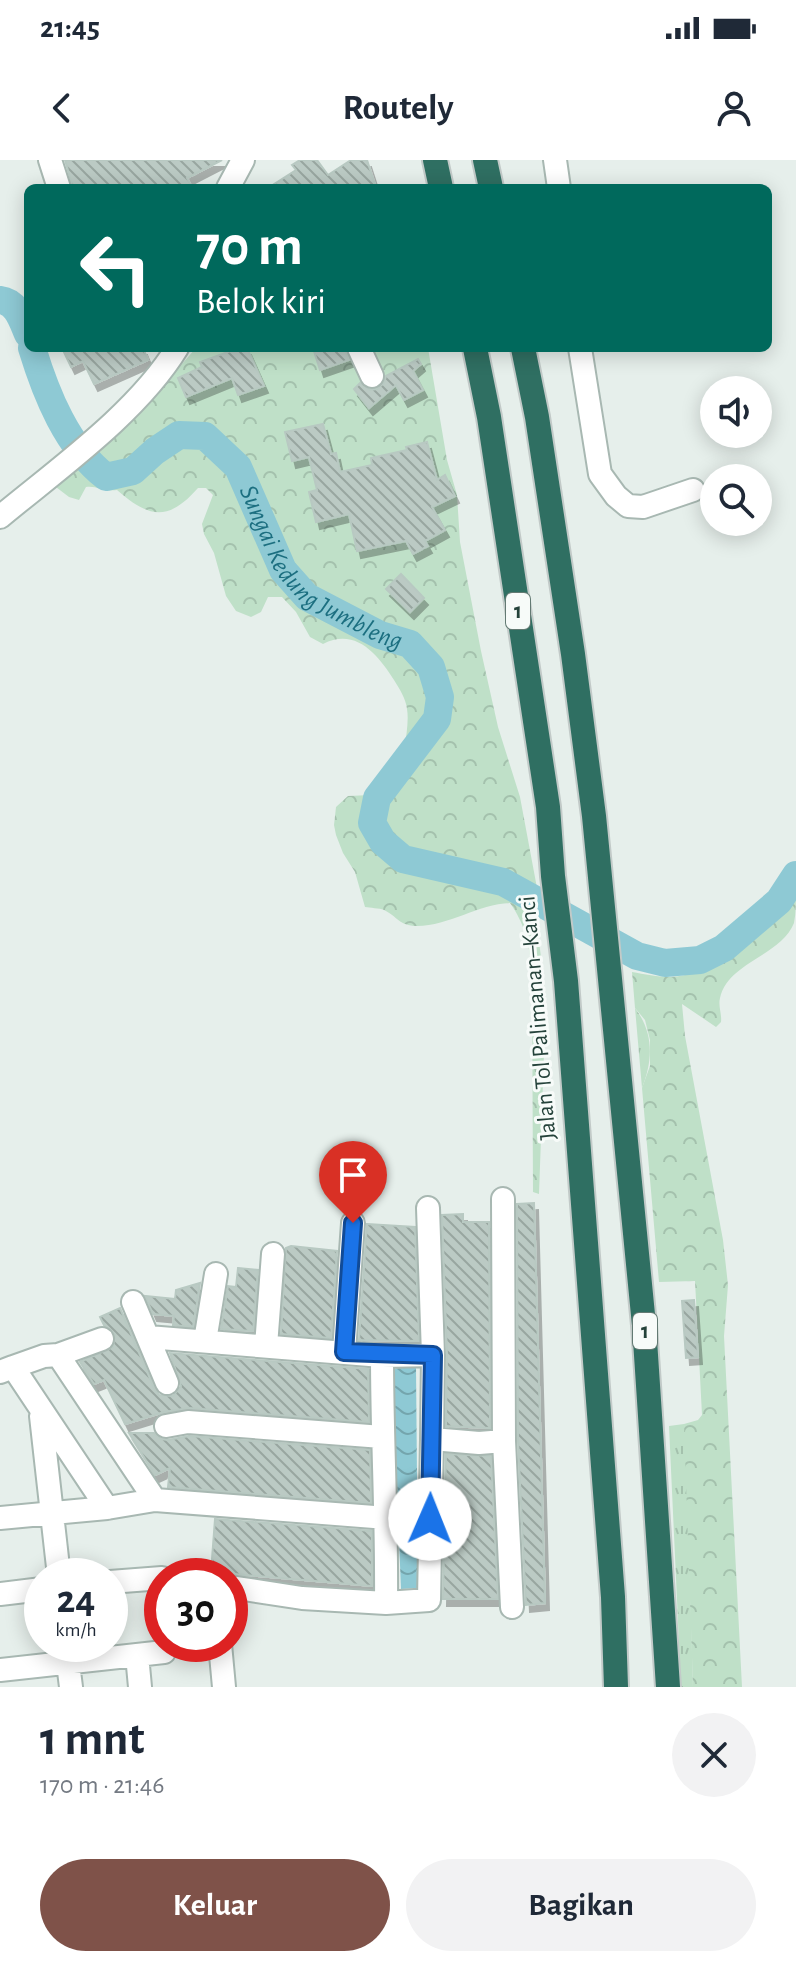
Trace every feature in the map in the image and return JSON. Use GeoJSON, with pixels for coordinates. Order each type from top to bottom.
{"type":"FeatureCollection","features":[{"type":"Feature","properties":{"kind":"highway"},"geometry":{"type":"LineString","coordinates":[[435,160],[440,184]]}},
{"type":"Feature","properties":{"kind":"highway"},"geometry":{"type":"LineString","coordinates":[[485,160],[490,184]]}},
{"type":"Feature","properties":{"kind":"highway","name":"Jalan Tol Palimanan–Kanci"},"geometry":{"type":"LineString","coordinates":[[476,352],[489,417],[548,807],[566,981],[613,1597],[616,1687]]}},
{"type":"Feature","properties":{"kind":"highway","name":"1"},"geometry":{"type":"LineString","coordinates":[[524,352],[537,417],[573,654],[598,871],[644,1325],[668,1687]]}},
{"type":"Feature","properties":{"kind":"street"},"geometry":{"type":"LineString","coordinates":[[50,160],[58,184]]}},
{"type":"Feature","properties":{"kind":"street"},"geometry":{"type":"LineString","coordinates":[[230,184],[243,160]]}},
{"type":"Feature","properties":{"kind":"street"},"geometry":{"type":"LineString","coordinates":[[555,160],[558,184]]}},
{"type":"Feature","properties":{"kind":"street"},"geometry":{"type":"LineString","coordinates":[[162,372],[174,352]]}},
{"type":"Feature","properties":{"kind":"street"},"geometry":{"type":"LineString","coordinates":[[0,517],[123,412],[186,352]]}},
{"type":"Feature","properties":{"kind":"street"},"geometry":{"type":"LineString","coordinates":[[361,352],[372,376]]}},
{"type":"Feature","properties":{"kind":"street"},"geometry":{"type":"LineString","coordinates":[[581,352],[600,474],[616,496],[628,506],[643,507],[693,490]]}},
{"type":"Feature","properties":{"kind":"street"},"geometry":{"type":"LineString","coordinates":[[503,1199],[504,1441],[512,1607]]}},
{"type":"Feature","properties":{"kind":"street"},"geometry":{"type":"LineString","coordinates":[[248,1590],[302,1598],[391,1603],[429,1600],[433,1355],[428,1208]]}},
{"type":"Feature","properties":{"kind":"street"},"geometry":{"type":"LineString","coordinates":[[344,1352],[353,1223]]}},
{"type":"Feature","properties":{"kind":"street"},"geometry":{"type":"LineString","coordinates":[[266,1346],[273,1254]]}},
{"type":"Feature","properties":{"kind":"street"},"geometry":{"type":"LineString","coordinates":[[205,1341],[216,1274]]}},
{"type":"Feature","properties":{"kind":"street"},"geometry":{"type":"LineString","coordinates":[[133,1302],[167,1383]]}},
{"type":"Feature","properties":{"kind":"street"},"geometry":{"type":"LineString","coordinates":[[148,1337],[382,1356],[433,1355]]}},
{"type":"Feature","properties":{"kind":"street"},"geometry":{"type":"LineString","coordinates":[[102,1339],[7,1369],[40,1410],[107,1508]]}},
{"type":"Feature","properties":{"kind":"street"},"geometry":{"type":"LineString","coordinates":[[58,1355],[155,1500]]}},
{"type":"Feature","properties":{"kind":"street"},"geometry":{"type":"LineString","coordinates":[[382,1356],[382,1437],[391,1603]]}},
{"type":"Feature","properties":{"kind":"street"},"geometry":{"type":"LineString","coordinates":[[40,1410],[57,1558]]}},
{"type":"Feature","properties":{"kind":"street"},"geometry":{"type":"LineString","coordinates":[[166,1426],[188,1422],[382,1437]]}},
{"type":"Feature","properties":{"kind":"street"},"geometry":{"type":"LineString","coordinates":[[432,1439],[479,1443],[504,1441]]}},
{"type":"Feature","properties":{"kind":"street"},"geometry":{"type":"LineString","coordinates":[[49,1490],[88,1480]]}},
{"type":"Feature","properties":{"kind":"street"},"geometry":{"type":"LineString","coordinates":[[0,1518],[107,1508],[155,1500],[387,1518]]}},
{"type":"Feature","properties":{"kind":"street"},"geometry":{"type":"LineString","coordinates":[[0,1594],[24,1591]]}},
{"type":"Feature","properties":{"kind":"street"},"geometry":{"type":"LineString","coordinates":[[2,1687],[0,1670],[144,1654]]}},
{"type":"Feature","properties":{"kind":"street"},"geometry":{"type":"LineString","coordinates":[[137,1655],[140,1687]]}},
{"type":"Feature","properties":{"kind":"street"},"geometry":{"type":"LineString","coordinates":[[222,1662],[224,1687]]}},
{"type":"Feature","properties":{"kind":"street"},"geometry":{"type":"LineString","coordinates":[[68,1663],[71,1687]]}},
{"type":"Feature","properties":{"kind":"green space"},"geometry":{"type":"Polygon","coordinates":[[[192,352],[429,352],[447,460],[457,495],[460,542],[481,651],[498,727],[520,797],[537,888],[506,876],[406,853],[388,837],[380,822],[383,801],[443,722],[447,697],[437,664],[414,638],[383,628],[312,591],[289,566],[243,463],[208,429],[177,428],[129,465],[108,470],[96,461],[93,452],[158,391],[192,352]]]}},
{"type":"Feature","properties":{"kind":"green space"},"geometry":{"type":"Polygon","coordinates":[[[181,442],[202,443],[232,471],[277,573],[303,602],[377,641],[406,650],[425,671],[433,697],[430,717],[405,747],[408,718],[404,698],[381,661],[365,646],[346,639],[323,644],[310,637],[296,612],[282,597],[268,597],[261,612],[251,617],[236,611],[226,596],[214,553],[204,534],[202,524],[213,495],[206,488],[198,488],[177,507],[158,512],[139,506],[117,490],[86,487],[79,500],[69,497],[48,481],[78,465],[104,485],[136,478],[181,442]]]}},
{"type":"Feature","properties":{"kind":"green space"},"geometry":{"type":"Polygon","coordinates":[[[371,795],[365,825],[377,846],[399,866],[501,889],[525,900],[532,909],[546,998],[539,1194],[533,1192],[532,970],[523,927],[510,903],[486,907],[441,923],[417,926],[402,923],[384,910],[365,907],[355,872],[343,853],[334,825],[336,807],[348,796],[371,795]]]}},
{"type":"Feature","properties":{"kind":"green space"},"geometry":{"type":"Polygon","coordinates":[[[796,891],[794,923],[778,944],[744,967],[725,986],[720,1001],[721,1022],[716,1027],[682,1004],[728,1285],[724,1336],[742,1687],[693,1687],[684,1424],[698,1420],[702,1415],[695,1281],[659,1282],[642,1088],[650,1066],[650,1040],[645,1020],[635,1008],[632,972],[670,977],[707,968],[741,948],[796,891]]]}},
{"type":"Feature","properties":{"kind":"green space"},"geometry":{"type":"Polygon","coordinates":[[[635,1008],[646,1027],[650,1047],[642,1088],[635,1008]]]}},
{"type":"Feature","properties":{"kind":"green space"},"geometry":{"type":"Polygon","coordinates":[[[684,1424],[693,1687],[681,1687],[669,1426],[684,1424]]]}},
{"type":"Feature","properties":{"kind":"water"},"geometry":{"type":"Polygon","coordinates":[[[416,1366],[418,1588],[401,1589],[392,1369],[416,1366]]]}},
{"type":"Feature","properties":{"kind":"building"},"geometry":{"type":"Polygon","coordinates":[[[65,160],[222,160],[187,178],[190,184],[72,184],[65,160]]]}},
{"type":"Feature","properties":{"kind":"building"},"geometry":{"type":"Polygon","coordinates":[[[300,160],[317,160],[328,175],[351,160],[367,160],[375,184],[274,184],[296,170],[292,165],[300,160]]]}},
{"type":"Feature","properties":{"kind":"building"},"geometry":{"type":"Polygon","coordinates":[[[64,352],[145,352],[148,360],[94,384],[83,361],[71,367],[64,352]]]}},
{"type":"Feature","properties":{"kind":"building"},"geometry":{"type":"Polygon","coordinates":[[[228,352],[249,352],[264,386],[238,395],[232,378],[186,397],[178,378],[202,367],[200,362],[228,352]]]}},
{"type":"Feature","properties":{"kind":"building"},"geometry":{"type":"Polygon","coordinates":[[[314,352],[346,352],[349,360],[320,370],[314,352]]]}},
{"type":"Feature","properties":{"kind":"building"},"geometry":{"type":"Polygon","coordinates":[[[418,359],[421,364],[413,371],[423,390],[404,400],[396,385],[369,408],[354,389],[360,383],[370,390],[377,389],[386,376],[418,359]]]}},
{"type":"Feature","properties":{"kind":"building"},"geometry":{"type":"Polygon","coordinates":[[[323,424],[331,454],[336,453],[340,472],[372,465],[371,458],[427,442],[437,480],[445,475],[455,496],[432,507],[445,530],[425,541],[428,546],[413,554],[406,541],[357,551],[349,514],[316,522],[309,492],[317,490],[309,457],[292,461],[285,432],[323,424]]]}},
{"type":"Feature","properties":{"kind":"building"},"geometry":{"type":"Polygon","coordinates":[[[401,574],[424,598],[410,612],[386,589],[401,574]]]}},
{"type":"Feature","properties":{"kind":"building"},"geometry":{"type":"Polygon","coordinates":[[[534,1203],[545,1603],[526,1605],[518,1441],[517,1204],[534,1203]]]}},
{"type":"Feature","properties":{"kind":"building"},"geometry":{"type":"Polygon","coordinates":[[[463,1214],[463,1222],[489,1222],[490,1428],[446,1426],[442,1215],[463,1214]]]}},
{"type":"Feature","properties":{"kind":"building"},"geometry":{"type":"Polygon","coordinates":[[[367,1224],[415,1227],[419,1341],[359,1340],[367,1224]]]}},
{"type":"Feature","properties":{"kind":"building"},"geometry":{"type":"Polygon","coordinates":[[[286,1248],[337,1251],[331,1338],[281,1334],[286,1248]]]}},
{"type":"Feature","properties":{"kind":"building"},"geometry":{"type":"Polygon","coordinates":[[[238,1268],[258,1270],[253,1331],[221,1329],[228,1286],[236,1287],[238,1268]]]}},
{"type":"Feature","properties":{"kind":"building"},"geometry":{"type":"Polygon","coordinates":[[[200,1283],[193,1327],[173,1325],[174,1316],[153,1314],[145,1296],[175,1299],[176,1290],[200,1283]]]}},
{"type":"Feature","properties":{"kind":"building"},"geometry":{"type":"Polygon","coordinates":[[[694,1300],[698,1357],[686,1358],[682,1301],[694,1300]]]}},
{"type":"Feature","properties":{"kind":"building"},"geometry":{"type":"Polygon","coordinates":[[[120,1308],[159,1395],[173,1396],[181,1386],[170,1353],[368,1369],[369,1422],[189,1408],[125,1424],[104,1380],[94,1384],[80,1362],[113,1347],[115,1334],[100,1317],[120,1308]]]}},
{"type":"Feature","properties":{"kind":"building"},"geometry":{"type":"Polygon","coordinates":[[[129,1433],[154,1433],[168,1440],[189,1436],[370,1450],[371,1503],[168,1487],[170,1468],[155,1475],[129,1433]]]}},
{"type":"Feature","properties":{"kind":"building"},"geometry":{"type":"Polygon","coordinates":[[[446,1454],[491,1456],[498,1599],[443,1599],[446,1454]]]}},
{"type":"Feature","properties":{"kind":"building"},"geometry":{"type":"Polygon","coordinates":[[[215,1519],[372,1531],[372,1586],[248,1575],[248,1558],[212,1558],[215,1519]]]}},
{"type":"Feature","properties":{"kind":"waterway","name":"Sungai Kedung Jumbleng"},"geometry":{"type":"LineString","coordinates":[[0,300],[15,308],[24,325]]}},
{"type":"Feature","properties":{"kind":"waterway","name":"Sungai Kedung Jumbleng"},"geometry":{"type":"LineString","coordinates":[[33,352],[51,401],[69,435],[92,465],[106,477],[133,471],[179,435],[205,436],[238,467],[283,570],[307,597],[380,635],[410,644],[431,667],[440,697],[437,719],[377,798],[372,823],[383,842],[403,859],[503,882],[637,956],[665,963],[700,960],[724,948],[779,901],[796,875]]}},
{"type":"Feature","properties":{"kind":"route"},"geometry":{"type":"LineString","coordinates":[[353,1223],[344,1352],[382,1356],[433,1355],[430,1519]]}}]}
